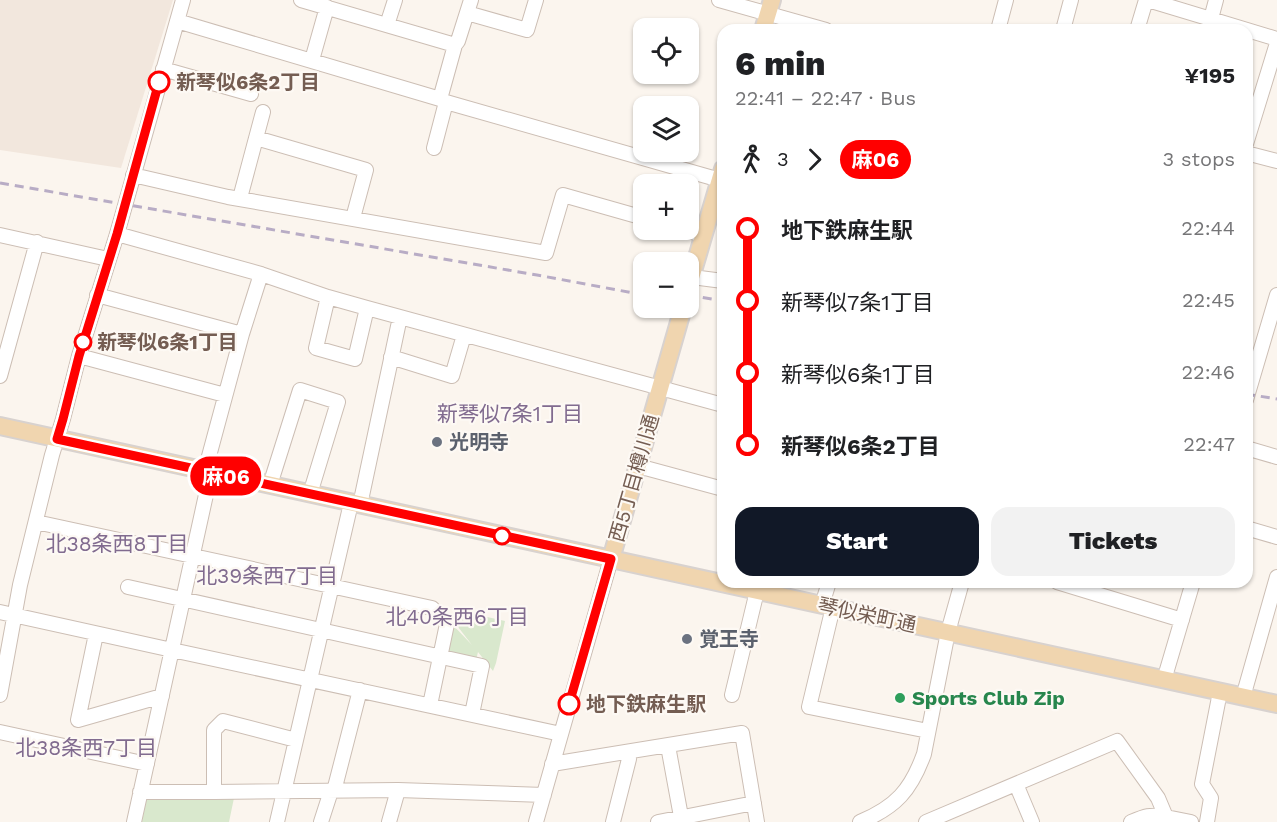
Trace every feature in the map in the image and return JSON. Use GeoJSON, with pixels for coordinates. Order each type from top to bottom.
{"type":"FeatureCollection","features":[{"type":"Feature","properties":{"kind":"main road"},"geometry":{"type":"LineString","coordinates":[[765,24],[770,7]]}},
{"type":"Feature","properties":{"kind":"main road"},"geometry":{"type":"LineString","coordinates":[[699,252],[717,192]]}},
{"type":"Feature","properties":{"kind":"main road","name":"西5丁目樽川通"},"geometry":{"type":"LineString","coordinates":[[611,559],[680,318]]}},
{"type":"Feature","properties":{"kind":"main road","name":"琴似栄町通"},"geometry":{"type":"LineString","coordinates":[[0,426],[717,582]]}},
{"type":"Feature","properties":{"kind":"main road","name":"琴似栄町通"},"geometry":{"type":"LineString","coordinates":[[743,588],[1277,704]]}},
{"type":"Feature","properties":{"kind":"street"},"geometry":{"type":"LineString","coordinates":[[0,695],[20,585],[57,439],[183,0]]}},
{"type":"Feature","properties":{"kind":"street"},"geometry":{"type":"LineString","coordinates":[[301,0],[329,5],[454,45]]}},
{"type":"Feature","properties":{"kind":"street"},"geometry":{"type":"LineString","coordinates":[[387,25],[395,0]]}},
{"type":"Feature","properties":{"kind":"street"},"geometry":{"type":"LineString","coordinates":[[434,148],[454,45],[458,41],[469,7],[527,30],[536,0]]}},
{"type":"Feature","properties":{"kind":"street"},"geometry":{"type":"LineString","coordinates":[[719,0],[770,7],[811,24]]}},
{"type":"Feature","properties":{"kind":"street"},"geometry":{"type":"LineString","coordinates":[[1000,24],[1006,0]]}},
{"type":"Feature","properties":{"kind":"street"},"geometry":{"type":"LineString","coordinates":[[1064,24],[1071,0]]}},
{"type":"Feature","properties":{"kind":"street"},"geometry":{"type":"LineString","coordinates":[[1139,24],[1147,0],[1207,24]]}},
{"type":"Feature","properties":{"kind":"street"},"geometry":{"type":"LineString","coordinates":[[1209,24],[1216,0]]}},
{"type":"Feature","properties":{"kind":"street"},"geometry":{"type":"LineString","coordinates":[[312,60],[329,5]]}},
{"type":"Feature","properties":{"kind":"street"},"geometry":{"type":"LineString","coordinates":[[177,21],[443,100],[717,174]]}},
{"type":"Feature","properties":{"kind":"street"},"geometry":{"type":"LineString","coordinates":[[1253,35],[1277,41],[1253,121]]}},
{"type":"Feature","properties":{"kind":"street"},"geometry":{"type":"LineString","coordinates":[[163,69],[251,94]]}},
{"type":"Feature","properties":{"kind":"street"},"geometry":{"type":"LineString","coordinates":[[240,198],[263,112]]}},
{"type":"Feature","properties":{"kind":"street"},"geometry":{"type":"LineString","coordinates":[[256,138],[366,170],[353,218]]}},
{"type":"Feature","properties":{"kind":"street"},"geometry":{"type":"LineString","coordinates":[[1253,155],[1277,161]]}},
{"type":"Feature","properties":{"kind":"street"},"geometry":{"type":"LineString","coordinates":[[133,175],[240,198],[546,253],[563,195],[633,215]]}},
{"type":"Feature","properties":{"kind":"street"},"geometry":{"type":"LineString","coordinates":[[0,234],[108,259]]}},
{"type":"Feature","properties":{"kind":"street"},"geometry":{"type":"LineString","coordinates":[[117,234],[261,274],[328,297],[717,403]]}},
{"type":"Feature","properties":{"kind":"street"},"geometry":{"type":"LineString","coordinates":[[699,234],[704,235]]}},
{"type":"Feature","properties":{"kind":"street"},"geometry":{"type":"LineString","coordinates":[[0,376],[37,242]]}},
{"type":"Feature","properties":{"kind":"street"},"geometry":{"type":"LineString","coordinates":[[134,822],[193,555],[225,395],[261,274]]}},
{"type":"Feature","properties":{"kind":"street"},"geometry":{"type":"LineString","coordinates":[[699,282],[717,281]]}},
{"type":"Feature","properties":{"kind":"street"},"geometry":{"type":"LineString","coordinates":[[97,295],[242,334]]}},
{"type":"Feature","properties":{"kind":"street"},"geometry":{"type":"LineString","coordinates":[[1253,365],[1277,295]]}},
{"type":"Feature","properties":{"kind":"street"},"geometry":{"type":"LineString","coordinates":[[328,297],[316,348],[355,359],[367,308]]}},
{"type":"Feature","properties":{"kind":"street"},"geometry":{"type":"LineString","coordinates":[[277,822],[321,630],[355,504],[400,317]]}},
{"type":"Feature","properties":{"kind":"street"},"geometry":{"type":"LineString","coordinates":[[391,357],[452,376],[464,335]]}},
{"type":"Feature","properties":{"kind":"street"},"geometry":{"type":"LineString","coordinates":[[79,356],[225,395]]}},
{"type":"Feature","properties":{"kind":"street"},"geometry":{"type":"LineString","coordinates":[[270,485],[300,390],[338,402],[310,494]]}},
{"type":"Feature","properties":{"kind":"street"},"geometry":{"type":"LineString","coordinates":[[1253,450],[1277,457]]}},
{"type":"Feature","properties":{"kind":"street"},"geometry":{"type":"LineString","coordinates":[[638,466],[717,487]]}},
{"type":"Feature","properties":{"kind":"street"},"geometry":{"type":"LineString","coordinates":[[36,522],[432,608],[447,624],[430,705]]}},
{"type":"Feature","properties":{"kind":"street"},"geometry":{"type":"LineString","coordinates":[[1253,530],[1277,537]]}},
{"type":"Feature","properties":{"kind":"street","name":"西5丁目樽川通"},"geometry":{"type":"LineString","coordinates":[[536,822],[611,559]]}},
{"type":"Feature","properties":{"kind":"street"},"geometry":{"type":"LineString","coordinates":[[1243,697],[1277,577]]}},
{"type":"Feature","properties":{"kind":"street"},"geometry":{"type":"LineString","coordinates":[[128,587],[482,666],[472,714]]}},
{"type":"Feature","properties":{"kind":"street"},"geometry":{"type":"LineString","coordinates":[[828,588],[809,707],[928,730]]}},
{"type":"Feature","properties":{"kind":"street"},"geometry":{"type":"LineString","coordinates":[[869,820],[905,793],[924,754],[948,632],[960,588]]}},
{"type":"Feature","properties":{"kind":"street"},"geometry":{"type":"LineString","coordinates":[[1077,588],[1182,620]]}},
{"type":"Feature","properties":{"kind":"street"},"geometry":{"type":"LineString","coordinates":[[1164,680],[1191,588]]}},
{"type":"Feature","properties":{"kind":"street"},"geometry":{"type":"LineString","coordinates":[[732,695],[757,591]]}},
{"type":"Feature","properties":{"kind":"street"},"geometry":{"type":"LineString","coordinates":[[0,612],[561,734]]}},
{"type":"Feature","properties":{"kind":"street"},"geometry":{"type":"LineString","coordinates":[[96,634],[78,720],[162,696]]}},
{"type":"Feature","properties":{"kind":"street"},"geometry":{"type":"LineString","coordinates":[[321,822],[333,791],[360,690]]}},
{"type":"Feature","properties":{"kind":"street"},"geometry":{"type":"LineString","coordinates":[[1207,822],[1211,798],[1202,784],[1220,692]]}},
{"type":"Feature","properties":{"kind":"street"},"geometry":{"type":"LineString","coordinates":[[214,792],[214,730],[223,721],[296,740]]}},
{"type":"Feature","properties":{"kind":"street"},"geometry":{"type":"LineString","coordinates":[[0,732],[147,764]]}},
{"type":"Feature","properties":{"kind":"street"},"geometry":{"type":"LineString","coordinates":[[552,764],[742,733],[757,822]]}},
{"type":"Feature","properties":{"kind":"street"},"geometry":{"type":"LineString","coordinates":[[926,822],[1117,741],[1158,798],[1158,818]]}},
{"type":"Feature","properties":{"kind":"street"},"geometry":{"type":"LineString","coordinates":[[668,746],[682,820]]}},
{"type":"Feature","properties":{"kind":"street"},"geometry":{"type":"LineString","coordinates":[[613,822],[629,759],[628,752]]}},
{"type":"Feature","properties":{"kind":"street"},"geometry":{"type":"LineString","coordinates":[[1016,784],[1032,822]]}},
{"type":"Feature","properties":{"kind":"street"},"geometry":{"type":"LineString","coordinates":[[389,822],[398,790]]}},
{"type":"Feature","properties":{"kind":"street"},"geometry":{"type":"LineString","coordinates":[[140,792],[398,790],[544,795]]}},
{"type":"Feature","properties":{"kind":"street"},"geometry":{"type":"LineString","coordinates":[[658,822],[682,820],[754,803]]}},
{"type":"Feature","properties":{"kind":"street"},"geometry":{"type":"LineString","coordinates":[[1131,822],[1146,815],[1191,822]]}},
{"type":"Feature","properties":{"kind":"shaded area"},"geometry":{"type":"Polygon","coordinates":[[[0,0],[173,0],[121,168],[0,150],[0,0]]]}},
{"type":"Feature","properties":{"kind":"green space"},"geometry":{"type":"Polygon","coordinates":[[[474,614],[505,621],[493,671],[478,652],[476,660],[445,653],[451,623],[472,645],[455,623],[474,614]]]}},
{"type":"Feature","properties":{"kind":"green space"},"geometry":{"type":"Polygon","coordinates":[[[150,798],[234,798],[229,822],[142,822],[146,801],[150,798]]]}},
{"type":"Feature","properties":{"kind":"railway"},"geometry":{"type":"LineString","coordinates":[[0,183],[633,293]]}},
{"type":"Feature","properties":{"kind":"railway"},"geometry":{"type":"LineString","coordinates":[[699,297],[717,300]]}},
{"type":"Feature","properties":{"kind":"railway"},"geometry":{"type":"LineString","coordinates":[[1253,395],[1277,399]]}},
{"type":"Feature","properties":{"kind":"bus line","name":"麻06"},"geometry":{"type":"LineString","coordinates":[[159,82],[57,439],[611,559],[569,704]]}},
{"type":"Feature","properties":{"kind":"place","name":"新琴似6条2丁目"},"geometry":{"type":"Point","coordinates":[159,82]}},
{"type":"Feature","properties":{"kind":"place","name":"新琴似6条1丁目"},"geometry":{"type":"Point","coordinates":[83,342]}},
{"type":"Feature","properties":{"kind":"place","name":"光明寺"},"geometry":{"type":"Point","coordinates":[437,442]}},
{"type":"Feature","properties":{"kind":"place","name":"覚王寺"},"geometry":{"type":"Point","coordinates":[687,639]}},
{"type":"Feature","properties":{"kind":"place","name":"Sports Club Zip"},"geometry":{"type":"Point","coordinates":[900,698]}},
{"type":"Feature","properties":{"kind":"place","name":"地下鉄麻生駅"},"geometry":{"type":"Point","coordinates":[569,704]}},
{"type":"Feature","properties":{"kind":"district","name":"新琴似7条1丁目"},"geometry":{"type":"Point","coordinates":[510,414]}},
{"type":"Feature","properties":{"kind":"district","name":"北38条西8丁目"},"geometry":{"type":"Point","coordinates":[117,544]}},
{"type":"Feature","properties":{"kind":"district","name":"北39条西7丁目"},"geometry":{"type":"Point","coordinates":[267,576]}},
{"type":"Feature","properties":{"kind":"district","name":"北40条西6丁目"},"geometry":{"type":"Point","coordinates":[457,617]}},
{"type":"Feature","properties":{"kind":"district","name":"北38条西7丁目"},"geometry":{"type":"Point","coordinates":[86,748]}}]}
